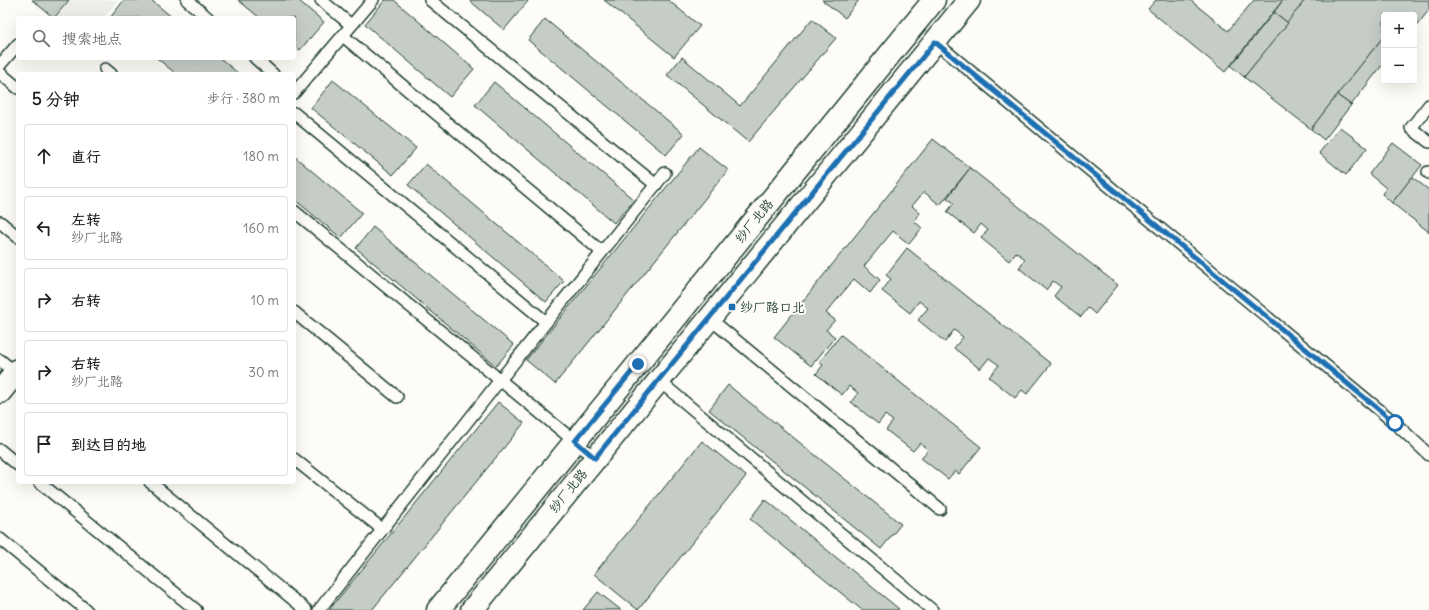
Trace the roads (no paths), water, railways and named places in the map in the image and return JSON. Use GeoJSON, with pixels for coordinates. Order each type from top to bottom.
{"type":"FeatureCollection","features":[{"type":"Feature","properties":{"kind":"main road","name":"纱厂北路"},"geometry":{"type":"LineString","coordinates":[[438,610],[934,0]]}},
{"type":"Feature","properties":{"kind":"main road","name":"纱厂北路"},"geometry":{"type":"LineString","coordinates":[[472,610],[968,0]]}},
{"type":"Feature","properties":{"kind":"main road"},"geometry":{"type":"LineString","coordinates":[[0,392],[13,369]]}},
{"type":"Feature","properties":{"kind":"lane"},"geometry":{"type":"LineString","coordinates":[[187,0],[206,16]]}},
{"type":"Feature","properties":{"kind":"lane"},"geometry":{"type":"LineString","coordinates":[[321,0],[351,25]]}},
{"type":"Feature","properties":{"kind":"lane"},"geometry":{"type":"LineString","coordinates":[[296,90],[373,0]]}},
{"type":"Feature","properties":{"kind":"lane"},"geometry":{"type":"LineString","coordinates":[[430,0],[656,185]]}},
{"type":"Feature","properties":{"kind":"lane"},"geometry":{"type":"LineString","coordinates":[[343,36],[602,252]]}},
{"type":"Feature","properties":{"kind":"lane"},"geometry":{"type":"LineString","coordinates":[[935,42],[1395,423],[1429,455]]}},
{"type":"Feature","properties":{"kind":"lane"},"geometry":{"type":"LineString","coordinates":[[0,65],[16,46]]}},
{"type":"Feature","properties":{"kind":"lane"},"geometry":{"type":"LineString","coordinates":[[256,60],[271,72]]}},
{"type":"Feature","properties":{"kind":"lane"},"geometry":{"type":"LineString","coordinates":[[0,73],[16,86]]}},
{"type":"Feature","properties":{"kind":"lane"},"geometry":{"type":"LineString","coordinates":[[1429,105],[1411,128],[1429,142]]}},
{"type":"Feature","properties":{"kind":"lane"},"geometry":{"type":"LineString","coordinates":[[296,115],[546,322]]}},
{"type":"Feature","properties":{"kind":"lane"},"geometry":{"type":"LineString","coordinates":[[319,610],[665,173]]}},
{"type":"Feature","properties":{"kind":"lane"},"geometry":{"type":"LineString","coordinates":[[296,213],[595,458]]}},
{"type":"Feature","properties":{"kind":"lane"},"geometry":{"type":"LineString","coordinates":[[0,222],[16,234]]}},
{"type":"Feature","properties":{"kind":"lane"},"geometry":{"type":"LineString","coordinates":[[296,314],[397,396]]}},
{"type":"Feature","properties":{"kind":"lane"},"geometry":{"type":"LineString","coordinates":[[709,318],[940,509]]}},
{"type":"Feature","properties":{"kind":"lane"},"geometry":{"type":"LineString","coordinates":[[658,380],[932,610]]}},
{"type":"Feature","properties":{"kind":"lane"},"geometry":{"type":"LineString","coordinates":[[0,450],[16,463]]}},
{"type":"Feature","properties":{"kind":"lane"},"geometry":{"type":"LineString","coordinates":[[296,461],[382,529]]}},
{"type":"Feature","properties":{"kind":"lane"},"geometry":{"type":"LineString","coordinates":[[41,484],[196,610]]}},
{"type":"Feature","properties":{"kind":"lane"},"geometry":{"type":"LineString","coordinates":[[152,484],[306,610]]}},
{"type":"Feature","properties":{"kind":"lane"},"geometry":{"type":"LineString","coordinates":[[0,539],[86,610]]}},
{"type":"Feature","properties":{"kind":"place","name":"纱厂路口北"},"geometry":{"type":"Point","coordinates":[732,307]}}]}
